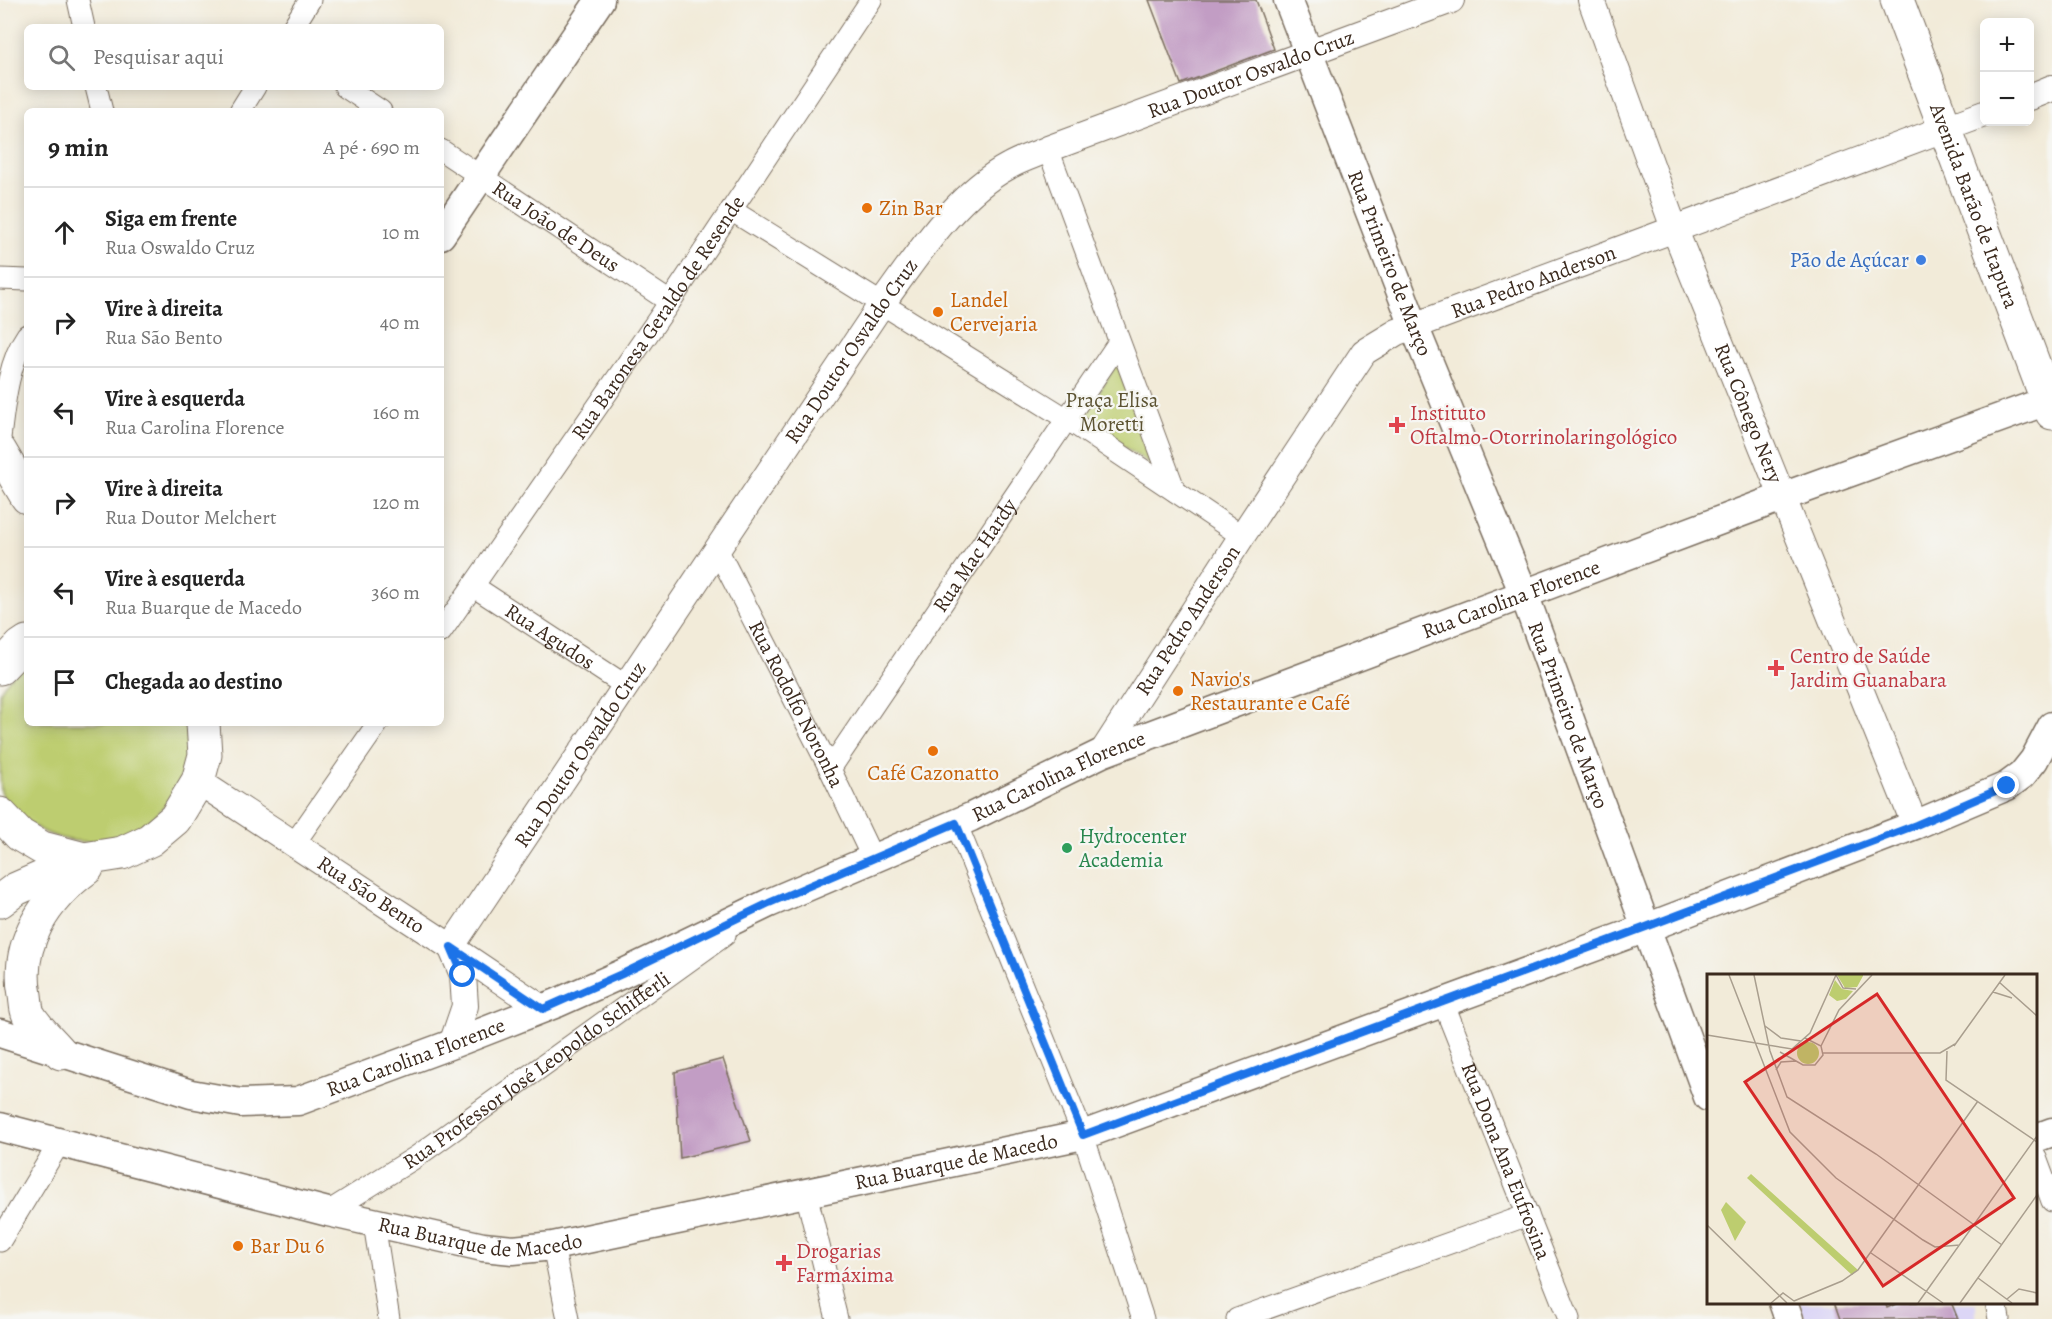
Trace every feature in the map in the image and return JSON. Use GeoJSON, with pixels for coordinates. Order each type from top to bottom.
{"type":"FeatureCollection","features":[{"type":"Feature","properties":{"kind":"main road"},"geometry":{"type":"LineString","coordinates":[[444,231],[600,0]]}},
{"type":"Feature","properties":{"kind":"main road","name":"Rua Primeiro de Março"},"geometry":{"type":"LineString","coordinates":[[1287,0],[1414,326],[1524,594],[1707,1094]]}},
{"type":"Feature","properties":{"kind":"main road","name":"Avenida Barão de Itapura"},"geometry":{"type":"LineString","coordinates":[[1897,0],[2050,404]]}},
{"type":"Feature","properties":{"kind":"main road","name":"Rua Carolina Florence"},"geometry":{"type":"LineString","coordinates":[[0,1034],[191,1094],[242,1103],[298,1101],[543,1009],[624,973],[769,903],[956,823],[1102,753],[1782,497],[2050,404]]}},
{"type":"Feature","properties":{"kind":"main road"},"geometry":{"type":"LineString","coordinates":[[0,451],[24,492]]}},
{"type":"Feature","properties":{"kind":"main road"},"geometry":{"type":"LineString","coordinates":[[0,668],[24,644]]}},
{"type":"Feature","properties":{"kind":"main road"},"geometry":{"type":"LineString","coordinates":[[0,901],[16,889],[94,858],[122,853],[150,840],[175,819],[198,781],[205,755],[203,726]]}},
{"type":"Feature","properties":{"kind":"main road","name":"Rua Buarque de Macedo"},"geometry":{"type":"LineString","coordinates":[[0,1127],[328,1212],[483,1247],[513,1250],[553,1246],[1083,1135],[1916,825],[2007,786],[2022,775],[2034,760],[2052,726]]}},
{"type":"Feature","properties":{"kind":"main road"},"geometry":{"type":"LineString","coordinates":[[0,814],[20,835],[42,848],[94,858]]}},
{"type":"Feature","properties":{"kind":"main road"},"geometry":{"type":"LineString","coordinates":[[61,1053],[28,1016],[22,980],[29,937],[49,902],[94,858]]}},
{"type":"Feature","properties":{"kind":"main road"},"geometry":{"type":"LineString","coordinates":[[2037,1138],[2052,1132]]}},
{"type":"Feature","properties":{"kind":"main road"},"geometry":{"type":"LineString","coordinates":[[1784,1304],[1789,1319]]}},
{"type":"Feature","properties":{"kind":"street"},"geometry":{"type":"LineString","coordinates":[[295,24],[310,0]]}},
{"type":"Feature","properties":{"kind":"street","name":"Rua Baronesa Geraldo de Resende"},"geometry":{"type":"LineString","coordinates":[[444,628],[670,302],[871,0]]}},
{"type":"Feature","properties":{"kind":"street","name":"Rua Doutor Osvaldo Cruz"},"geometry":{"type":"LineString","coordinates":[[451,947],[881,305],[933,233],[976,189],[1008,166],[1048,149],[1450,0]]}},
{"type":"Feature","properties":{"kind":"street","name":"Rua Cônego Nery"},"geometry":{"type":"LineString","coordinates":[[1591,0],[1674,228],[1916,825]]}},
{"type":"Feature","properties":{"kind":"street"},"geometry":{"type":"LineString","coordinates":[[2034,95],[2052,88]]}},
{"type":"Feature","properties":{"kind":"street"},"geometry":{"type":"LineString","coordinates":[[97,90],[101,108]]}},
{"type":"Feature","properties":{"kind":"street"},"geometry":{"type":"LineString","coordinates":[[242,108],[253,90]]}},
{"type":"Feature","properties":{"kind":"street"},"geometry":{"type":"LineString","coordinates":[[350,90],[376,108]]}},
{"type":"Feature","properties":{"kind":"street","name":"Rua Pedro Anderson"},"geometry":{"type":"LineString","coordinates":[[1102,753],[1364,352],[1397,332],[1980,116]]}},
{"type":"Feature","properties":{"kind":"street"},"geometry":{"type":"LineString","coordinates":[[1048,149],[1175,491]]}},
{"type":"Feature","properties":{"kind":"street","name":"Rua João de Deus"},"geometry":{"type":"LineString","coordinates":[[444,152],[670,302]]}},
{"type":"Feature","properties":{"kind":"street"},"geometry":{"type":"LineString","coordinates":[[732,210],[1067,419],[1242,536]]}},
{"type":"Feature","properties":{"kind":"street"},"geometry":{"type":"LineString","coordinates":[[0,279],[24,280]]}},
{"type":"Feature","properties":{"kind":"street"},"geometry":{"type":"LineString","coordinates":[[0,438],[5,398],[19,346],[24,339]]}},
{"type":"Feature","properties":{"kind":"street","name":"Rua Mac Hardy"},"geometry":{"type":"LineString","coordinates":[[830,768],[1119,342]]}},
{"type":"Feature","properties":{"kind":"street","name":"Rua Rodolfo Noronha"},"geometry":{"type":"LineString","coordinates":[[718,551],[830,768],[873,859]]}},
{"type":"Feature","properties":{"kind":"street","name":"Rua Agudos"},"geometry":{"type":"LineString","coordinates":[[473,586],[626,686]]}},
{"type":"Feature","properties":{"kind":"street"},"geometry":{"type":"LineString","coordinates":[[294,844],[376,726]]}},
{"type":"Feature","properties":{"kind":"street","name":"Rua São Bento"},"geometry":{"type":"LineString","coordinates":[[198,781],[543,1009]]}},
{"type":"Feature","properties":{"kind":"street"},"geometry":{"type":"LineString","coordinates":[[956,823],[1083,1135],[1143,1319]]}},
{"type":"Feature","properties":{"kind":"street","name":"Rua Professor José Leopoldo Schifferli"},"geometry":{"type":"LineString","coordinates":[[328,1212],[417,1157],[769,903]]}},
{"type":"Feature","properties":{"kind":"street"},"geometry":{"type":"LineString","coordinates":[[451,947],[463,975],[465,1006],[452,1044]]}},
{"type":"Feature","properties":{"kind":"street","name":"Rua Dona Ana Eufrosina"},"geometry":{"type":"LineString","coordinates":[[1443,1002],[1569,1319]]}},
{"type":"Feature","properties":{"kind":"street"},"geometry":{"type":"LineString","coordinates":[[0,1241],[60,1142]]}},
{"type":"Feature","properties":{"kind":"street"},"geometry":{"type":"LineString","coordinates":[[2037,1161],[2052,1201]]}},
{"type":"Feature","properties":{"kind":"street"},"geometry":{"type":"LineString","coordinates":[[806,1193],[837,1319]]}},
{"type":"Feature","properties":{"kind":"street"},"geometry":{"type":"LineString","coordinates":[[1237,1319],[1528,1215]]}},
{"type":"Feature","properties":{"kind":"street"},"geometry":{"type":"LineString","coordinates":[[374,1223],[389,1319]]}},
{"type":"Feature","properties":{"kind":"street"},"geometry":{"type":"LineString","coordinates":[[553,1246],[568,1319]]}},
{"type":"Feature","properties":{"kind":"street"},"geometry":{"type":"LineString","coordinates":[[1996,1304],[1999,1319]]}},
{"type":"Feature","properties":{"kind":"shaded area"},"geometry":{"type":"Polygon","coordinates":[[[1799,1304],[1976,1304],[1976,1319],[1805,1319],[1799,1304]]]}},
{"type":"Feature","properties":{"kind":"green space","name":"Praça Elisa Moretti"},"geometry":{"type":"Polygon","coordinates":[[[1117,363],[1157,469],[1082,419],[1117,363]]]}},
{"type":"Feature","properties":{"kind":"green space"},"geometry":{"type":"Polygon","coordinates":[[[24,665],[24,726],[186,726],[187,755],[179,783],[164,807],[143,825],[118,837],[90,842],[61,838],[32,825],[18,815],[1,792],[0,693],[24,665]]]}},
{"type":"Feature","properties":{"kind":"building"},"geometry":{"type":"Polygon","coordinates":[[[1149,0],[1256,0],[1274,49],[1181,84],[1149,0]]]}},
{"type":"Feature","properties":{"kind":"building"},"geometry":{"type":"Polygon","coordinates":[[[723,1059],[751,1141],[680,1158],[675,1072],[723,1059]]]}},
{"type":"Feature","properties":{"kind":"building"},"geometry":{"type":"Polygon","coordinates":[[[1835,1304],[1886,1304],[1887,1308],[1896,1304],[1952,1304],[1958,1319],[1840,1319],[1835,1304]]]}},
{"type":"Feature","properties":{"kind":"place","name":"Zin Bar"},"geometry":{"type":"Point","coordinates":[867,208]}},
{"type":"Feature","properties":{"kind":"place","name":"Pão de Açúcar"},"geometry":{"type":"Point","coordinates":[1921,260]}},
{"type":"Feature","properties":{"kind":"place","name":"Landel Cervejaria"},"geometry":{"type":"Point","coordinates":[938,312]}},
{"type":"Feature","properties":{"kind":"place","name":"Instituto Oftalmo-Otorrinolaringológico"},"geometry":{"type":"Point","coordinates":[1397,425]}},
{"type":"Feature","properties":{"kind":"place","name":"Centro de Saúde Jardim Guanabara"},"geometry":{"type":"Point","coordinates":[1776,668]}},
{"type":"Feature","properties":{"kind":"place","name":"Navio's Restaurante e Café"},"geometry":{"type":"Point","coordinates":[1178,691]}},
{"type":"Feature","properties":{"kind":"place","name":"Café Cazonatto"},"geometry":{"type":"Point","coordinates":[933,751]}},
{"type":"Feature","properties":{"kind":"place","name":"Hydrocenter Academia"},"geometry":{"type":"Point","coordinates":[1067,848]}},
{"type":"Feature","properties":{"kind":"place","name":"Bar Du 6"},"geometry":{"type":"Point","coordinates":[238,1246]}},
{"type":"Feature","properties":{"kind":"place","name":"Drogarias Farmáxima"},"geometry":{"type":"Point","coordinates":[784,1263]}},
{"type":"Feature","properties":{"kind":"route"},"geometry":{"type":"LineString","coordinates":[[463,975],[451,947],[543,1009],[624,973],[769,903],[956,823],[1083,1135],[1646,927],[1916,825],[2007,786]]}}]}
